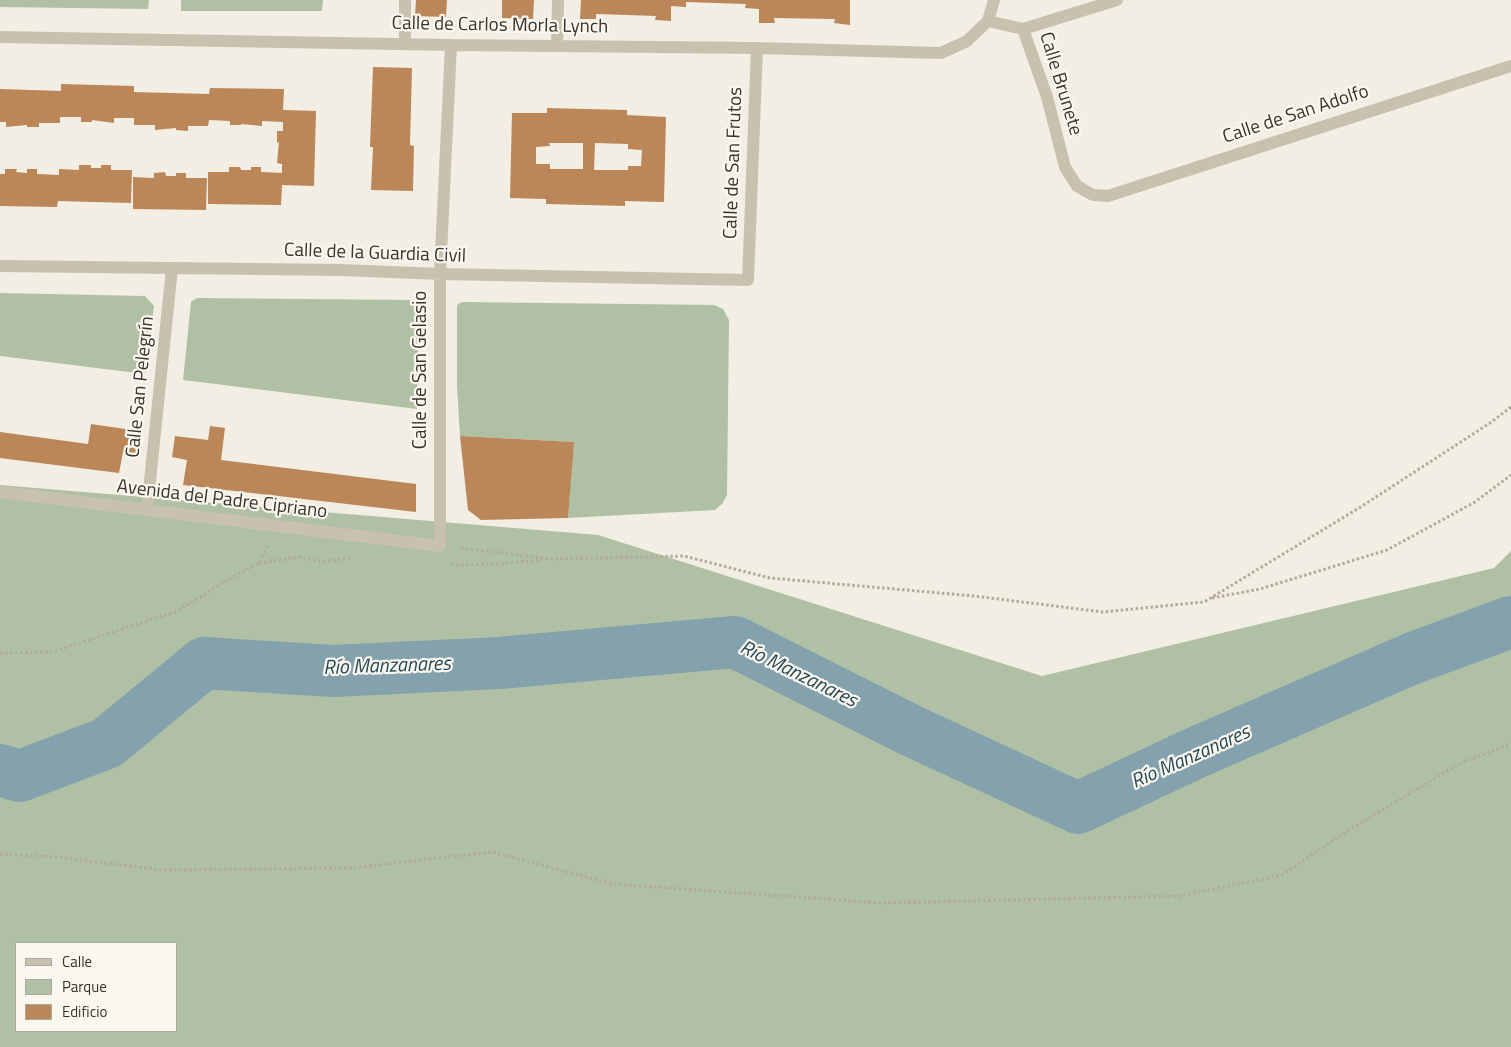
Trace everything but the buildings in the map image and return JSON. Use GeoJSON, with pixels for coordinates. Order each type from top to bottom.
{"type":"FeatureCollection","features":[{"type":"Feature","properties":{"kind":"street"},"geometry":{"type":"LineString","coordinates":[[405,44],[406,0]]}},
{"type":"Feature","properties":{"kind":"street"},"geometry":{"type":"LineString","coordinates":[[558,0],[558,46]]}},
{"type":"Feature","properties":{"kind":"street"},"geometry":{"type":"LineString","coordinates":[[988,21],[994,0]]}},
{"type":"Feature","properties":{"kind":"street"},"geometry":{"type":"LineString","coordinates":[[1023,29],[1116,0]]}},
{"type":"Feature","properties":{"kind":"street","name":"Calle de Carlos Morla Lynch"},"geometry":{"type":"LineString","coordinates":[[0,37],[757,48],[941,53],[967,41],[988,21]]}},
{"type":"Feature","properties":{"kind":"street","name":"Calle Brunete"},"geometry":{"type":"LineString","coordinates":[[988,21],[1023,29],[1047,97],[1065,167],[1077,186],[1093,195]]}},
{"type":"Feature","properties":{"kind":"street","name":"Calle de San Gelasio"},"geometry":{"type":"LineString","coordinates":[[440,546],[440,274],[451,45]]}},
{"type":"Feature","properties":{"kind":"street","name":"Calle de San Frutos"},"geometry":{"type":"LineString","coordinates":[[748,280],[757,48]]}},
{"type":"Feature","properties":{"kind":"street","name":"Calle de San Adolfo"},"geometry":{"type":"LineString","coordinates":[[1093,195],[1108,196],[1511,66]]}},
{"type":"Feature","properties":{"kind":"street","name":"Calle de la Guardia Civil"},"geometry":{"type":"LineString","coordinates":[[0,266],[342,270],[440,274],[748,280]]}},
{"type":"Feature","properties":{"kind":"street","name":"Calle San Pelegrín"},"geometry":{"type":"LineString","coordinates":[[147,510],[172,268]]}},
{"type":"Feature","properties":{"kind":"street","name":"Avenida del Padre Cipriano"},"geometry":{"type":"LineString","coordinates":[[0,492],[440,546]]}},
{"type":"Feature","properties":{"kind":"path"},"geometry":{"type":"LineString","coordinates":[[440,546],[551,559],[684,556],[770,578],[974,596],[1104,612],[1204,602],[1368,503],[1490,423],[1511,407]]}},
{"type":"Feature","properties":{"kind":"path"},"geometry":{"type":"LineString","coordinates":[[1210,599],[1260,589],[1387,550],[1475,502],[1511,475]]}},
{"type":"Feature","properties":{"kind":"path"},"geometry":{"type":"LineString","coordinates":[[0,653],[52,652],[178,611],[259,562],[278,526]]}},
{"type":"Feature","properties":{"kind":"path"},"geometry":{"type":"LineString","coordinates":[[0,854],[57,857],[161,870],[352,868],[492,852],[613,884],[871,902],[1179,896],[1282,875],[1344,833],[1459,764],[1511,744]]}},
{"type":"Feature","properties":{"kind":"green space"},"geometry":{"type":"Polygon","coordinates":[[[0,0],[149,0],[148,9],[0,7],[0,0]]]}},
{"type":"Feature","properties":{"kind":"green space"},"geometry":{"type":"Polygon","coordinates":[[[181,0],[323,0],[322,11],[181,11],[181,0]]]}},
{"type":"Feature","properties":{"kind":"green space"},"geometry":{"type":"Polygon","coordinates":[[[0,293],[145,296],[154,306],[145,374],[0,356],[0,293]]]}},
{"type":"Feature","properties":{"kind":"green space"},"geometry":{"type":"Polygon","coordinates":[[[197,298],[412,300],[419,308],[417,409],[183,380],[191,302],[197,298]]]}},
{"type":"Feature","properties":{"kind":"green space"},"geometry":{"type":"Polygon","coordinates":[[[462,302],[714,305],[723,309],[729,320],[727,495],[722,504],[715,510],[568,518],[573,442],[460,436],[457,386],[457,305],[462,302]]]}},
{"type":"Feature","properties":{"kind":"green space"},"geometry":{"type":"Polygon","coordinates":[[[0,485],[598,535],[1042,676],[1494,568],[1511,551],[1511,1047],[0,1047],[0,485]]]}},
{"type":"Feature","properties":{"kind":"waterway","name":"Río Manzanares"},"geometry":{"type":"LineString","coordinates":[[0,770],[20,776],[107,743],[204,663],[333,671],[499,663],[735,642],[912,731],[1078,808],[1195,753],[1413,658],[1511,622]]}}]}
